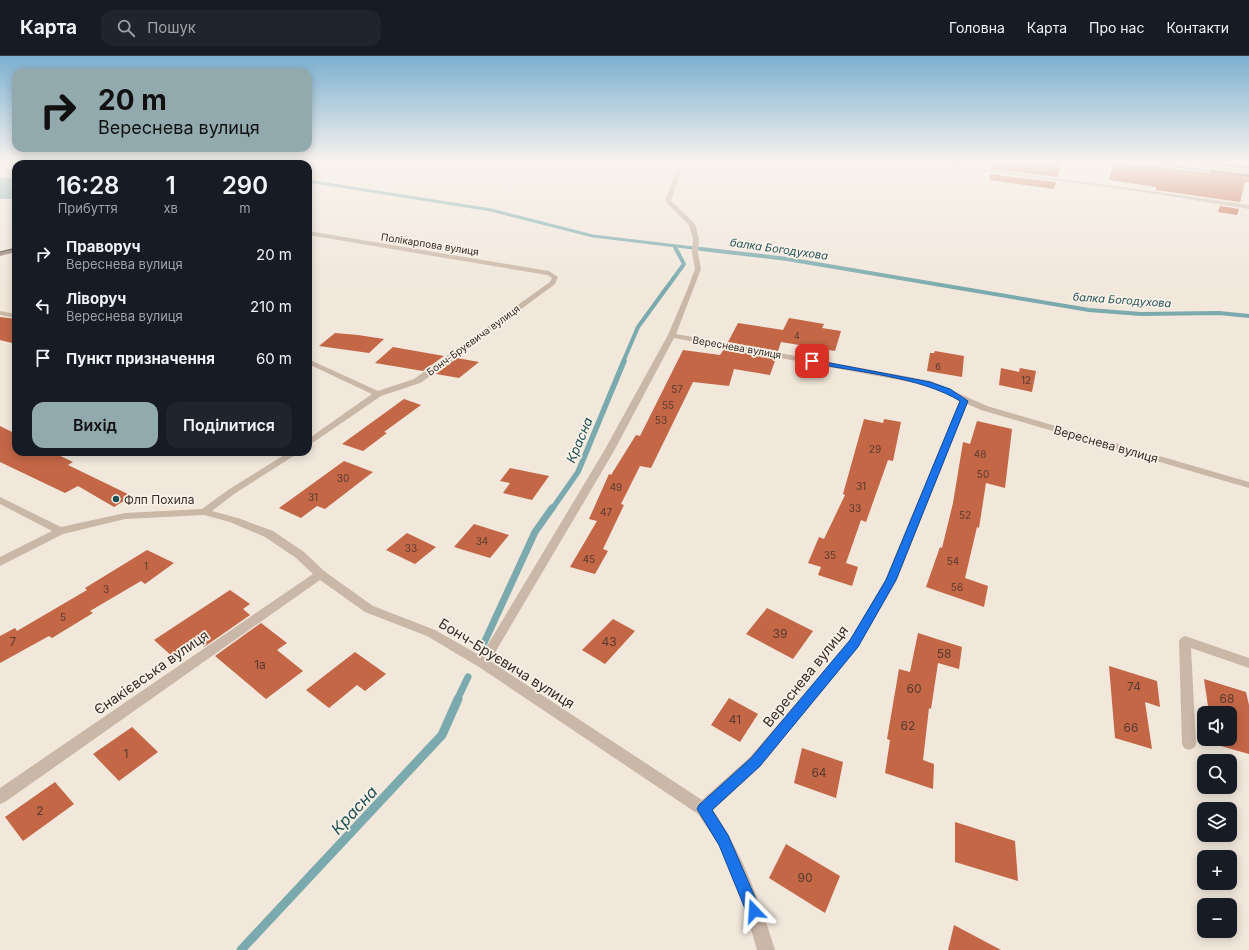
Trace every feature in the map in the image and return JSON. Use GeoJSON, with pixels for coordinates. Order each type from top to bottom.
{"type":"FeatureCollection","features":[{"type":"Feature","properties":{"kind":"main road"},"geometry":{"type":"LineString","coordinates":[[0,248],[12,245]]}},
{"type":"Feature","properties":{"kind":"main road"},"geometry":{"type":"LineString","coordinates":[[0,254],[12,251]]}},
{"type":"Feature","properties":{"kind":"street"},"geometry":{"type":"LineString","coordinates":[[483,663],[609,451],[672,335],[698,269],[695,253],[696,239],[692,224],[672,205]]}},
{"type":"Feature","properties":{"kind":"street"},"geometry":{"type":"LineString","coordinates":[[1234,205],[1249,207]]}},
{"type":"Feature","properties":{"kind":"street","name":"Полікарпова вулиця"},"geometry":{"type":"LineString","coordinates":[[312,234],[549,273]]}},
{"type":"Feature","properties":{"kind":"street","name":"Бонч-Бруєвича вулиця"},"geometry":{"type":"LineString","coordinates":[[312,440],[378,394],[417,381],[432,371],[552,282],[554,277],[549,273]]}},
{"type":"Feature","properties":{"kind":"street"},"geometry":{"type":"LineString","coordinates":[[0,313],[12,315]]}},
{"type":"Feature","properties":{"kind":"street","name":"Вереснева вулиця"},"geometry":{"type":"LineString","coordinates":[[672,335],[928,383],[948,391],[964,401],[1249,485]]}},
{"type":"Feature","properties":{"kind":"street"},"geometry":{"type":"LineString","coordinates":[[312,363],[378,394]]}},
{"type":"Feature","properties":{"kind":"street","name":"Вереснева вулиця"},"geometry":{"type":"LineString","coordinates":[[703,809],[756,762],[854,644],[891,580],[964,401]]}},
{"type":"Feature","properties":{"kind":"street"},"geometry":{"type":"LineString","coordinates":[[204,512],[231,492],[289,456]]}},
{"type":"Feature","properties":{"kind":"street"},"geometry":{"type":"LineString","coordinates":[[0,500],[60,531]]}},
{"type":"Feature","properties":{"kind":"street","name":"Бонч-Бруєвича вулиця"},"geometry":{"type":"LineString","coordinates":[[0,562],[60,531],[125,516],[204,512],[234,520],[269,534],[300,555],[320,574],[369,609],[431,632],[483,663],[703,809]]}},
{"type":"Feature","properties":{"kind":"street","name":"Єнакієвська вулиця"},"geometry":{"type":"LineString","coordinates":[[0,797],[320,574]]}},
{"type":"Feature","properties":{"kind":"street"},"geometry":{"type":"LineString","coordinates":[[1189,744],[1185,641],[1249,663]]}},
{"type":"Feature","properties":{"kind":"street"},"geometry":{"type":"LineString","coordinates":[[703,809],[724,840],[750,898],[766,950]]}},
{"type":"Feature","properties":{"kind":"building"},"geometry":{"type":"Polygon","coordinates":[[[1220,206],[1239,209],[1237,215],[1218,212],[1220,206]]]}},
{"type":"Feature","properties":{"kind":"building"},"geometry":{"type":"Polygon","coordinates":[[[0,317],[12,318],[12,343],[0,340],[0,317]]]}},
{"type":"Feature","properties":{"kind":"building"},"geometry":{"type":"Polygon","coordinates":[[[789,318],[824,324],[822,328],[841,331],[835,351],[781,342],[778,351],[728,342],[738,323],[783,330],[789,318]]]}},
{"type":"Feature","properties":{"kind":"building"},"geometry":{"type":"Polygon","coordinates":[[[335,333],[384,339],[369,353],[319,346],[335,333]]]}},
{"type":"Feature","properties":{"kind":"building"},"geometry":{"type":"Polygon","coordinates":[[[393,347],[444,356],[423,371],[375,363],[393,347]]]}},
{"type":"Feature","properties":{"kind":"building"},"geometry":{"type":"Polygon","coordinates":[[[724,349],[776,358],[770,375],[734,369],[729,386],[693,382],[651,468],[640,466],[621,504],[624,505],[603,549],[608,551],[595,574],[570,567],[597,521],[589,519],[609,474],[611,475],[636,435],[640,436],[683,350],[720,355],[724,349]]]}},
{"type":"Feature","properties":{"kind":"building"},"geometry":{"type":"Polygon","coordinates":[[[935,351],[964,356],[962,377],[927,371],[930,353],[934,353],[935,351]]]}},
{"type":"Feature","properties":{"kind":"building"},"geometry":{"type":"Polygon","coordinates":[[[457,358],[479,362],[459,378],[436,374],[457,358]]]}},
{"type":"Feature","properties":{"kind":"building"},"geometry":{"type":"Polygon","coordinates":[[[1001,368],[1019,372],[1020,368],[1036,371],[1032,392],[999,385],[1001,368]]]}},
{"type":"Feature","properties":{"kind":"building"},"geometry":{"type":"Polygon","coordinates":[[[404,399],[421,405],[384,432],[387,433],[363,451],[342,444],[404,399]]]}},
{"type":"Feature","properties":{"kind":"building"},"geometry":{"type":"Polygon","coordinates":[[[864,419],[883,423],[884,419],[901,422],[893,461],[888,460],[866,522],[861,520],[846,563],[858,567],[852,586],[818,575],[821,567],[808,563],[819,537],[824,539],[845,495],[843,494],[864,419]]]}},
{"type":"Feature","properties":{"kind":"building"},"geometry":{"type":"Polygon","coordinates":[[[977,421],[1012,429],[1005,488],[986,483],[979,528],[977,527],[965,578],[988,586],[984,607],[926,587],[940,547],[942,548],[953,503],[963,442],[970,444],[977,421]]]}},
{"type":"Feature","properties":{"kind":"building"},"geometry":{"type":"Polygon","coordinates":[[[0,426],[12,432],[12,456],[60,456],[73,462],[68,465],[132,496],[114,507],[78,486],[65,493],[0,462],[0,426]]]}},
{"type":"Feature","properties":{"kind":"building"},"geometry":{"type":"Polygon","coordinates":[[[344,461],[373,472],[325,509],[317,506],[301,518],[279,508],[344,461]]]}},
{"type":"Feature","properties":{"kind":"building"},"geometry":{"type":"Polygon","coordinates":[[[510,468],[549,476],[532,500],[503,493],[510,483],[500,481],[510,468]]]}},
{"type":"Feature","properties":{"kind":"building"},"geometry":{"type":"Polygon","coordinates":[[[474,524],[509,535],[490,558],[454,547],[474,524]]]}},
{"type":"Feature","properties":{"kind":"building"},"geometry":{"type":"Polygon","coordinates":[[[407,533],[436,547],[415,564],[386,550],[407,533]]]}},
{"type":"Feature","properties":{"kind":"building"},"geometry":{"type":"Polygon","coordinates":[[[147,550],[174,563],[145,584],[141,581],[90,611],[93,613],[52,638],[49,636],[0,663],[0,636],[15,628],[17,631],[87,590],[85,588],[147,550]]]}},
{"type":"Feature","properties":{"kind":"building"},"geometry":{"type":"Polygon","coordinates":[[[230,590],[250,604],[243,609],[250,615],[204,647],[197,641],[173,657],[154,640],[230,590]]]}},
{"type":"Feature","properties":{"kind":"building"},"geometry":{"type":"Polygon","coordinates":[[[767,608],[813,631],[793,659],[746,634],[767,608]]]}},
{"type":"Feature","properties":{"kind":"building"},"geometry":{"type":"Polygon","coordinates":[[[613,619],[635,631],[605,664],[582,650],[613,619]]]}},
{"type":"Feature","properties":{"kind":"building"},"geometry":{"type":"Polygon","coordinates":[[[261,623],[287,643],[277,650],[303,671],[266,699],[215,656],[261,623]]]}},
{"type":"Feature","properties":{"kind":"building"},"geometry":{"type":"Polygon","coordinates":[[[918,633],[962,647],[959,669],[938,663],[931,709],[929,708],[923,760],[934,764],[933,789],[885,773],[890,740],[887,739],[899,669],[910,672],[918,633]]]}},
{"type":"Feature","properties":{"kind":"building"},"geometry":{"type":"Polygon","coordinates":[[[355,652],[386,674],[365,691],[357,685],[329,708],[306,690],[355,652]]]}},
{"type":"Feature","properties":{"kind":"building"},"geometry":{"type":"Polygon","coordinates":[[[1109,666],[1157,681],[1160,707],[1145,702],[1152,749],[1115,738],[1109,666]]]}},
{"type":"Feature","properties":{"kind":"building"},"geometry":{"type":"Polygon","coordinates":[[[1204,679],[1246,692],[1249,705],[1249,754],[1221,746],[1237,746],[1237,706],[1208,706],[1204,679]]]}},
{"type":"Feature","properties":{"kind":"building"},"geometry":{"type":"Polygon","coordinates":[[[729,698],[758,714],[740,742],[711,725],[729,698]]]}},
{"type":"Feature","properties":{"kind":"building"},"geometry":{"type":"Polygon","coordinates":[[[132,727],[158,752],[119,781],[93,754],[132,727]]]}},
{"type":"Feature","properties":{"kind":"building"},"geometry":{"type":"Polygon","coordinates":[[[802,748],[843,762],[836,798],[794,783],[802,748]]]}},
{"type":"Feature","properties":{"kind":"building"},"geometry":{"type":"Polygon","coordinates":[[[55,782],[74,804],[23,841],[5,817],[55,782]]]}},
{"type":"Feature","properties":{"kind":"building"},"geometry":{"type":"Polygon","coordinates":[[[955,822],[1015,841],[1018,881],[955,862],[955,822]]]}},
{"type":"Feature","properties":{"kind":"building"},"geometry":{"type":"Polygon","coordinates":[[[786,844],[840,876],[825,913],[769,878],[786,844]]]}},
{"type":"Feature","properties":{"kind":"building"},"geometry":{"type":"Polygon","coordinates":[[[954,925],[1001,950],[948,950],[954,925]]]}},
{"type":"Feature","properties":{"kind":"waterway","name":"балка Богодухова"},"geometry":{"type":"LineString","coordinates":[[458,205],[491,210],[593,236],[710,250]]}},
{"type":"Feature","properties":{"kind":"waterway","name":"Красна"},"geometry":{"type":"LineString","coordinates":[[674,246],[676,250]]}},
{"type":"Feature","properties":{"kind":"waterway","name":"Красна"},"geometry":{"type":"LineString","coordinates":[[623,362],[638,327],[684,264],[676,249]]}},
{"type":"Feature","properties":{"kind":"waterway","name":"балка Богодухова"},"geometry":{"type":"LineString","coordinates":[[701,249],[787,259],[1089,310],[1141,314],[1219,313],[1249,316]]}},
{"type":"Feature","properties":{"kind":"waterway","name":"Красна"},"geometry":{"type":"LineString","coordinates":[[552,509],[578,472],[624,361]]}},
{"type":"Feature","properties":{"kind":"waterway","name":"Красна"},"geometry":{"type":"LineString","coordinates":[[484,643],[535,532],[552,508]]}},
{"type":"Feature","properties":{"kind":"waterway","name":"Красна"},"geometry":{"type":"LineString","coordinates":[[457,700],[468,677]]}},
{"type":"Feature","properties":{"kind":"waterway","name":"Красна"},"geometry":{"type":"LineString","coordinates":[[241,950],[442,735],[458,699]]}},
{"type":"Feature","properties":{"kind":"tram line"},"geometry":{"type":"LineString","coordinates":[[0,252],[12,249]]}},
{"type":"Feature","properties":{"kind":"place","name":"Флп Похила"},"geometry":{"type":"Point","coordinates":[116,499]}},
{"type":"Feature","properties":{"kind":"route"},"geometry":{"type":"LineString","coordinates":[[754,911],[750,898],[724,840],[703,809],[723,793],[756,762],[854,644],[891,580],[964,401],[948,391],[928,383],[812,361]]}}]}
